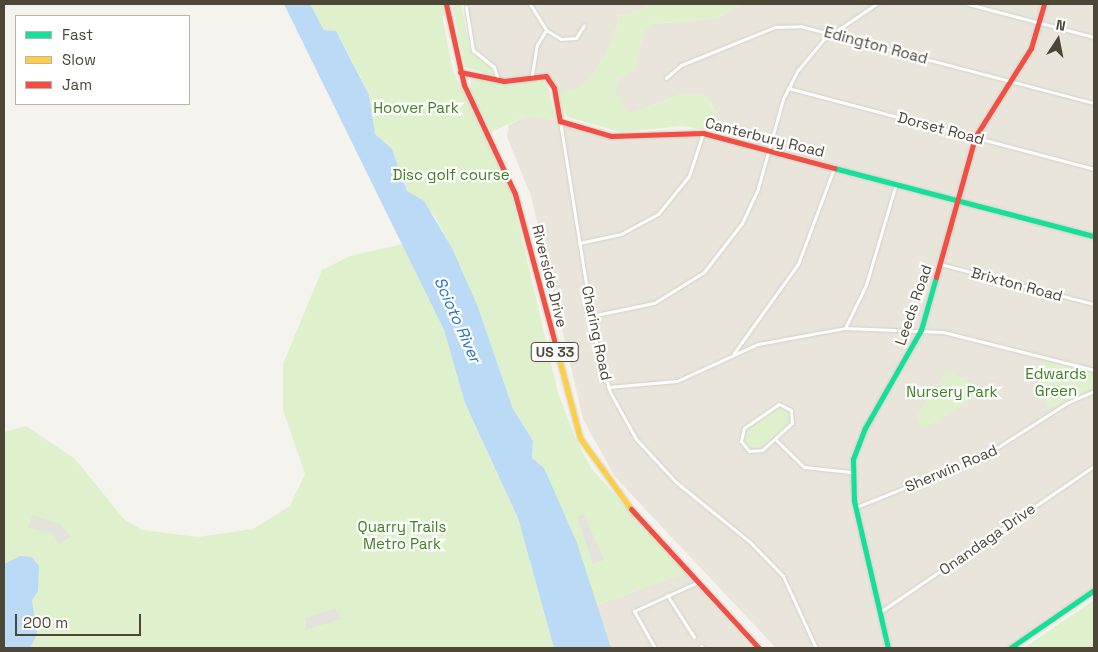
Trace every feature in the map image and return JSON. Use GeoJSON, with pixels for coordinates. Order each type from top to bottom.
{"type":"FeatureCollection","features":[{"type":"Feature","properties":{"kind":"street","name":"Riverside Drive"},"geometry":{"type":"LineString","coordinates":[[446,4],[460,72],[515,194],[580,438],[620,497],[759,648]]}},
{"type":"Feature","properties":{"kind":"street"},"geometry":{"type":"LineString","coordinates":[[530,4],[546,30],[572,40],[584,25]]}},
{"type":"Feature","properties":{"kind":"street"},"geometry":{"type":"LineString","coordinates":[[591,316],[654,303],[704,272],[742,223],[769,150],[788,88],[831,33],[876,4]]}},
{"type":"Feature","properties":{"kind":"street"},"geometry":{"type":"LineString","coordinates":[[968,4],[981,5],[1094,37]]}},
{"type":"Feature","properties":{"kind":"street","name":"Leeds Road"},"geometry":{"type":"LineString","coordinates":[[888,648],[855,507],[851,472],[860,438],[921,330],[976,137],[1013,82],[1039,22],[1044,4]]}},
{"type":"Feature","properties":{"kind":"street"},"geometry":{"type":"LineString","coordinates":[[466,7],[473,50],[494,67],[498,81]]}},
{"type":"Feature","properties":{"kind":"street","name":"Edington Road"},"geometry":{"type":"LineString","coordinates":[[666,78],[681,65],[775,27],[800,26],[1094,103]]}},
{"type":"Feature","properties":{"kind":"street"},"geometry":{"type":"LineString","coordinates":[[532,75],[537,45],[546,30]]}},
{"type":"Feature","properties":{"kind":"street"},"geometry":{"type":"LineString","coordinates":[[460,72],[498,81],[543,75],[552,83],[560,121]]}},
{"type":"Feature","properties":{"kind":"street","name":"Dorset Road"},"geometry":{"type":"LineString","coordinates":[[788,88],[1094,169]]}},
{"type":"Feature","properties":{"kind":"street","name":"Canterbury Road"},"geometry":{"type":"LineString","coordinates":[[560,121],[619,137],[703,134],[1094,236]]}},
{"type":"Feature","properties":{"kind":"street","name":"Charing Road"},"geometry":{"type":"LineString","coordinates":[[560,121],[591,316],[608,387],[636,438],[676,482],[751,543],[782,576],[816,648]]}},
{"type":"Feature","properties":{"kind":"street"},"geometry":{"type":"LineString","coordinates":[[579,243],[621,234],[658,214],[689,176],[703,134]]}},
{"type":"Feature","properties":{"kind":"street"},"geometry":{"type":"LineString","coordinates":[[733,354],[798,264],[834,168]]}},
{"type":"Feature","properties":{"kind":"street"},"geometry":{"type":"LineString","coordinates":[[845,328],[872,268],[896,184]]}},
{"type":"Feature","properties":{"kind":"street","name":"Brixton Road"},"geometry":{"type":"LineString","coordinates":[[940,264],[1094,304]]}},
{"type":"Feature","properties":{"kind":"street"},"geometry":{"type":"LineString","coordinates":[[608,387],[677,381],[733,354],[780,337],[845,328],[921,330],[965,336],[1094,370]]}},
{"type":"Feature","properties":{"kind":"street","name":"Sherwin Road"},"geometry":{"type":"LineString","coordinates":[[855,507],[984,456],[1067,402],[1094,391]]}},
{"type":"Feature","properties":{"kind":"street"},"geometry":{"type":"LineString","coordinates":[[778,404],[791,410],[793,416],[788,429],[776,440],[756,452],[741,441],[744,428],[778,404]]}},
{"type":"Feature","properties":{"kind":"street"},"geometry":{"type":"LineString","coordinates":[[776,440],[804,467],[851,472]]}},
{"type":"Feature","properties":{"kind":"street","name":"Onandaga Drive"},"geometry":{"type":"LineString","coordinates":[[880,612],[1094,466]]}},
{"type":"Feature","properties":{"kind":"street"},"geometry":{"type":"LineString","coordinates":[[654,648],[634,610],[698,582]]}},
{"type":"Feature","properties":{"kind":"street"},"geometry":{"type":"LineString","coordinates":[[1010,648],[1094,590]]}},
{"type":"Feature","properties":{"kind":"street"},"geometry":{"type":"LineString","coordinates":[[667,595],[694,637]]}},
{"type":"Feature","properties":{"kind":"shaded area"},"geometry":{"type":"Polygon","coordinates":[[[464,4],[646,4],[640,11],[619,16],[614,38],[593,75],[579,88],[556,95],[549,78],[498,81],[494,67],[473,50],[464,4]]]}},
{"type":"Feature","properties":{"kind":"shaded area"},"geometry":{"type":"Polygon","coordinates":[[[741,4],[1094,4],[1094,590],[1010,648],[776,648],[615,477],[583,419],[531,196],[507,137],[509,125],[527,116],[542,117],[611,136],[678,132],[718,137],[720,124],[710,102],[680,95],[629,114],[624,113],[615,90],[619,79],[634,70],[644,30],[653,24],[718,18],[741,4]]]}},
{"type":"Feature","properties":{"kind":"shaded area"},"geometry":{"type":"Polygon","coordinates":[[[584,514],[604,560],[593,564],[577,517],[584,514]]]}},
{"type":"Feature","properties":{"kind":"shaded area"},"geometry":{"type":"Polygon","coordinates":[[[32,515],[60,524],[71,537],[59,543],[51,532],[28,528],[32,515]]]}},
{"type":"Feature","properties":{"kind":"shaded area"},"geometry":{"type":"Polygon","coordinates":[[[685,573],[753,648],[611,648],[596,605],[685,573]]]}},
{"type":"Feature","properties":{"kind":"shaded area"},"geometry":{"type":"Polygon","coordinates":[[[335,608],[341,619],[305,630],[306,618],[335,608]]]}},
{"type":"Feature","properties":{"kind":"green space","name":"Hoover Park"},"geometry":{"type":"Polygon","coordinates":[[[310,4],[446,4],[448,15],[442,16],[453,71],[511,191],[558,393],[575,437],[591,468],[685,573],[596,605],[544,468],[532,458],[533,441],[513,409],[478,307],[452,248],[434,215],[407,191],[392,149],[375,134],[369,95],[355,66],[336,31],[324,30],[310,4]]]}},
{"type":"Feature","properties":{"kind":"green space"},"geometry":{"type":"Polygon","coordinates":[[[452,4],[461,4],[471,52],[491,67],[494,76],[465,67],[452,4]]]}},
{"type":"Feature","properties":{"kind":"green space"},"geometry":{"type":"Polygon","coordinates":[[[646,4],[741,4],[718,18],[653,24],[644,31],[634,70],[619,79],[615,90],[629,114],[680,95],[706,95],[720,124],[718,133],[683,126],[621,132],[564,116],[558,94],[579,88],[593,75],[614,38],[619,16],[640,11],[646,4]]]}},
{"type":"Feature","properties":{"kind":"green space"},"geometry":{"type":"Polygon","coordinates":[[[472,77],[511,85],[534,78],[546,80],[556,120],[527,116],[491,132],[470,89],[472,77]]]}},
{"type":"Feature","properties":{"kind":"green space","name":"Quarry Trails Metro Park"},"geometry":{"type":"Polygon","coordinates":[[[403,244],[444,330],[465,403],[518,518],[554,648],[4,648],[4,432],[26,426],[75,459],[124,519],[142,530],[198,537],[253,529],[290,506],[305,474],[283,410],[283,364],[322,270],[350,256],[403,244]]]}},
{"type":"Feature","properties":{"kind":"green space","name":"Edwards Green"},"geometry":{"type":"Polygon","coordinates":[[[1043,360],[1094,373],[1094,387],[1049,408],[1036,385],[1043,360]]]}},
{"type":"Feature","properties":{"kind":"green space","name":"Nursery Park"},"geometry":{"type":"Polygon","coordinates":[[[947,370],[986,390],[922,430],[916,416],[947,370]]]}},
{"type":"Feature","properties":{"kind":"green space"},"geometry":{"type":"Polygon","coordinates":[[[776,406],[789,411],[790,424],[760,448],[748,448],[743,438],[745,430],[776,406]]]}},
{"type":"Feature","properties":{"kind":"green space"},"geometry":{"type":"Polygon","coordinates":[[[1094,600],[1094,648],[1024,648],[1094,600]]]}},
{"type":"Feature","properties":{"kind":"water","name":"Scioto River"},"geometry":{"type":"Polygon","coordinates":[[[284,4],[310,4],[324,30],[336,31],[369,95],[375,134],[392,149],[407,191],[424,201],[452,248],[478,307],[513,409],[533,441],[532,458],[544,468],[577,543],[611,648],[554,648],[518,518],[465,403],[444,330],[284,4]]]}},
{"type":"Feature","properties":{"kind":"water"},"geometry":{"type":"Polygon","coordinates":[[[20,556],[32,557],[39,566],[38,591],[32,600],[37,634],[30,648],[4,648],[4,564],[20,556]]]}},
{"type":"Feature","properties":{"kind":"traffic: fast"},"geometry":{"type":"LineString","coordinates":[[834,168],[1094,236]]}},
{"type":"Feature","properties":{"kind":"traffic: fast"},"geometry":{"type":"LineString","coordinates":[[888,648],[854,501],[853,459],[865,428],[921,330],[936,277]]}},
{"type":"Feature","properties":{"kind":"traffic: fast"},"geometry":{"type":"LineString","coordinates":[[1010,648],[1094,590]]}},
{"type":"Feature","properties":{"kind":"traffic: slow"},"geometry":{"type":"LineString","coordinates":[[554,340],[580,438],[631,509]]}},
{"type":"Feature","properties":{"kind":"traffic: jam"},"geometry":{"type":"LineString","coordinates":[[446,4],[464,85],[515,194],[554,340]]}},
{"type":"Feature","properties":{"kind":"traffic: jam"},"geometry":{"type":"LineString","coordinates":[[936,277],[975,137],[1031,48],[1044,4]]}},
{"type":"Feature","properties":{"kind":"traffic: jam"},"geometry":{"type":"LineString","coordinates":[[460,72],[504,81],[546,76],[554,88],[560,121],[611,136],[703,133],[834,168]]}},
{"type":"Feature","properties":{"kind":"traffic: jam"},"geometry":{"type":"LineString","coordinates":[[631,509],[759,648]]}},
{"type":"Feature","properties":{"kind":"park label","name":"Disc golf course"},"geometry":{"type":"Point","coordinates":[451,175]}}]}
